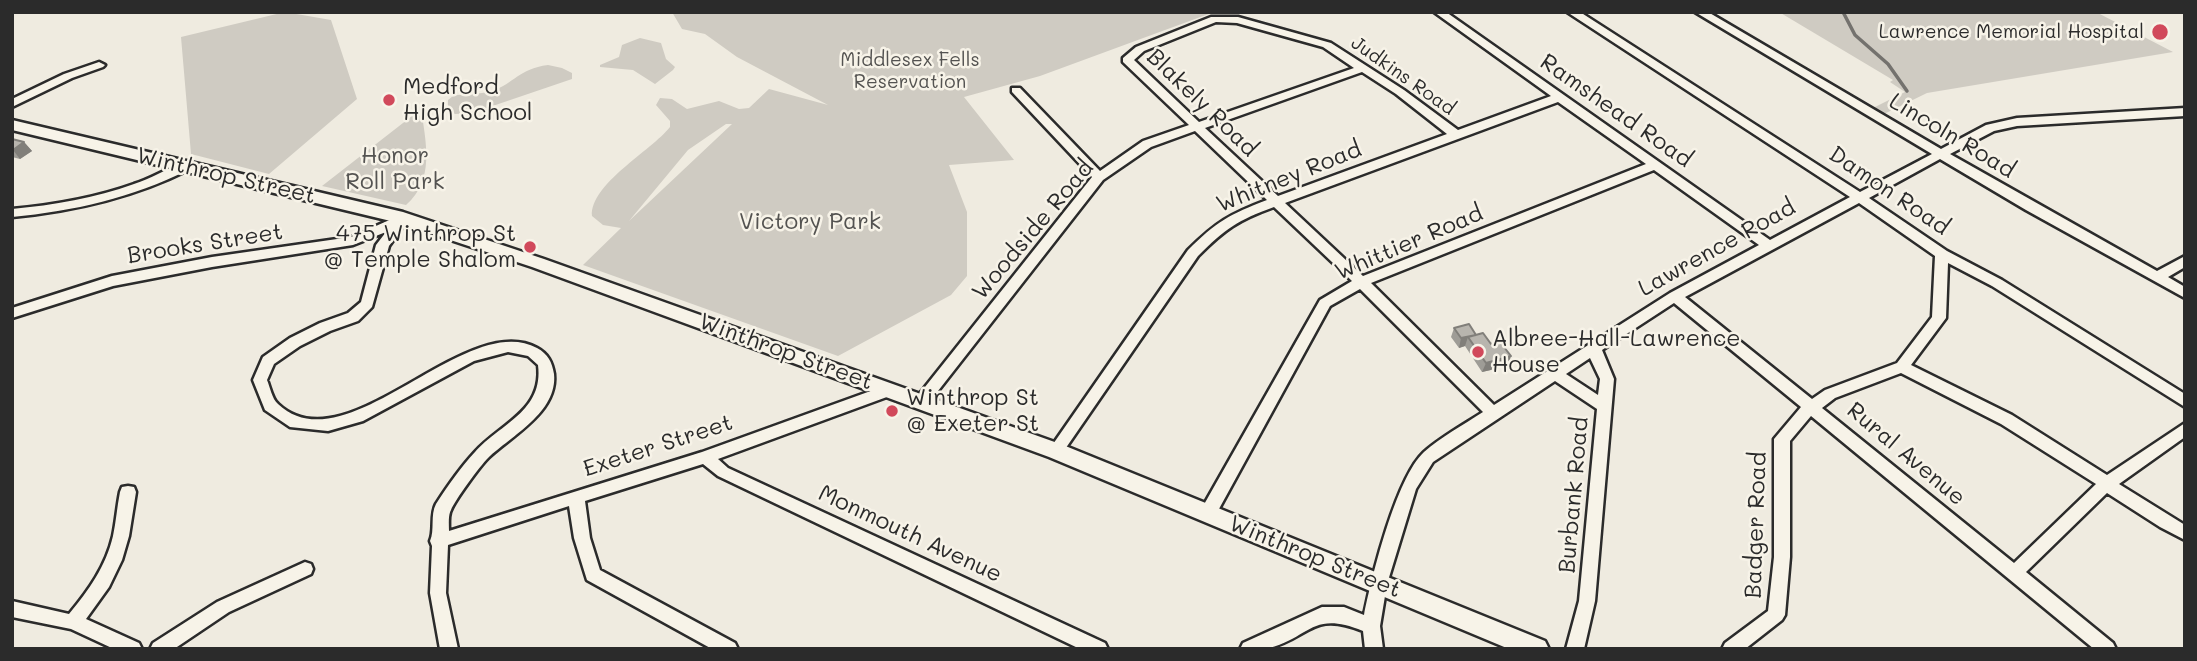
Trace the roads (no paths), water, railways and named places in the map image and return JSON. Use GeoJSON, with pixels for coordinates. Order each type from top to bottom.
{"type":"FeatureCollection","features":[{"type":"Feature","properties":{"kind":"main road","name":"Winthrop Street"},"geometry":{"type":"LineString","coordinates":[[12,125],[403,218],[538,263],[1056,451],[1538,649]]}},
{"type":"Feature","properties":{"kind":"street","name":"Ramshead Road"},"geometry":{"type":"LineString","coordinates":[[1439,12],[1768,245]]}},
{"type":"Feature","properties":{"kind":"street","name":"Damon Road"},"geometry":{"type":"LineString","coordinates":[[1572,12],[1942,254],[1997,283],[2185,401]]}},
{"type":"Feature","properties":{"kind":"street","name":"Lincoln Road"},"geometry":{"type":"LineString","coordinates":[[1700,12],[1939,153],[2185,293]]}},
{"type":"Feature","properties":{"kind":"street","name":"Judkins Road"},"geometry":{"type":"LineString","coordinates":[[1131,56],[1140,49],[1215,19],[1238,20],[1327,45],[1364,68],[1456,135]]}},
{"type":"Feature","properties":{"kind":"street","name":"Blakely Road"},"geometry":{"type":"LineString","coordinates":[[1131,56],[1127,60],[1193,126],[1361,282],[1494,414]]}},
{"type":"Feature","properties":{"kind":"street"},"geometry":{"type":"LineString","coordinates":[[12,104],[68,76],[99,65]]}},
{"type":"Feature","properties":{"kind":"street","name":"Woodside Road"},"geometry":{"type":"LineString","coordinates":[[922,401],[1099,177],[1147,144],[1364,68]]}},
{"type":"Feature","properties":{"kind":"street"},"geometry":{"type":"LineString","coordinates":[[1016,90],[1099,177]]}},
{"type":"Feature","properties":{"kind":"street","name":"Whitney Road"},"geometry":{"type":"LineString","coordinates":[[1056,451],[1193,253],[1219,227],[1247,212],[1557,98]]}},
{"type":"Feature","properties":{"kind":"street","name":"Lawrence Road"},"geometry":{"type":"LineString","coordinates":[[1374,649],[1371,626],[1379,584],[1416,472],[1428,458],[1593,347],[1675,296],[1990,128],[2017,122],[2185,112]]}},
{"type":"Feature","properties":{"kind":"street","name":"Whittier Road"},"geometry":{"type":"LineString","coordinates":[[1208,513],[1325,303],[1361,282],[1656,165]]}},
{"type":"Feature","properties":{"kind":"street"},"geometry":{"type":"LineString","coordinates":[[12,213],[99,200],[155,183],[184,167]]}},
{"type":"Feature","properties":{"kind":"street"},"geometry":{"type":"LineString","coordinates":[[403,218],[383,245],[367,304],[353,317],[295,342],[268,361],[260,380],[270,406],[295,424],[328,425],[358,418],[470,357],[508,347],[532,352],[545,363],[547,378],[541,399],[517,426],[481,455],[442,509],[438,593],[449,649]]}},
{"type":"Feature","properties":{"kind":"street","name":"Brooks Street"},"geometry":{"type":"LineString","coordinates":[[12,313],[112,281],[212,262],[353,241],[403,218]]}},
{"type":"Feature","properties":{"kind":"street"},"geometry":{"type":"LineString","coordinates":[[1942,254],[1938,318],[1902,367],[1959,394],[2040,439],[2185,533]]}},
{"type":"Feature","properties":{"kind":"street"},"geometry":{"type":"LineString","coordinates":[[2158,277],[2185,261]]}},
{"type":"Feature","properties":{"kind":"street","name":"Rural Avenue"},"geometry":{"type":"LineString","coordinates":[[1675,296],[2107,649]]}},
{"type":"Feature","properties":{"kind":"street","name":"Burbank Road"},"geometry":{"type":"LineString","coordinates":[[1575,649],[1587,601],[1607,379],[1593,347]]}},
{"type":"Feature","properties":{"kind":"street","name":"Badger Road"},"geometry":{"type":"LineString","coordinates":[[1731,649],[1776,615],[1782,557],[1782,439],[1812,406],[1830,394],[1902,367]]}},
{"type":"Feature","properties":{"kind":"street"},"geometry":{"type":"LineString","coordinates":[[1554,373],[1605,407]]}},
{"type":"Feature","properties":{"kind":"street","name":"Exeter Street"},"geometry":{"type":"LineString","coordinates":[[439,541],[705,457],[890,390]]}},
{"type":"Feature","properties":{"kind":"street"},"geometry":{"type":"LineString","coordinates":[[2015,572],[2106,484],[2185,429]]}},
{"type":"Feature","properties":{"kind":"street","name":"Monmouth Avenue"},"geometry":{"type":"LineString","coordinates":[[705,457],[723,472],[1098,649]]}},
{"type":"Feature","properties":{"kind":"street"},"geometry":{"type":"LineString","coordinates":[[74,622],[95,595],[115,559],[128,492]]}},
{"type":"Feature","properties":{"kind":"street"},"geometry":{"type":"LineString","coordinates":[[576,497],[582,538],[593,575],[729,649]]}},
{"type":"Feature","properties":{"kind":"street"},"geometry":{"type":"LineString","coordinates":[[159,649],[223,607],[306,569]]}},
{"type":"Feature","properties":{"kind":"street"},"geometry":{"type":"LineString","coordinates":[[12,609],[74,622],[133,649]]}},
{"type":"Feature","properties":{"kind":"street"},"geometry":{"type":"LineString","coordinates":[[1249,649],[1322,615],[1343,615],[1371,626]]}},
{"type":"Feature","properties":{"kind":"waterway"},"geometry":{"type":"LineString","coordinates":[[1843,12],[1855,35],[1888,64],[1907,91]]}},
{"type":"Feature","properties":{"kind":"place","name":"Lawrence Memorial Hospital"},"geometry":{"type":"Point","coordinates":[2160,32]}},
{"type":"Feature","properties":{"kind":"place","name":"Medford High School"},"geometry":{"type":"Point","coordinates":[389,100]}},
{"type":"Feature","properties":{"kind":"place","name":"475 Winthrop St @ Temple Shalom"},"geometry":{"type":"Point","coordinates":[530,247]}},
{"type":"Feature","properties":{"kind":"place","name":"Albree-Hall-Lawrence House"},"geometry":{"type":"Point","coordinates":[1478,352]}},
{"type":"Feature","properties":{"kind":"place","name":"Winthrop St @ Exeter St"},"geometry":{"type":"Point","coordinates":[892,411]}},
{"type":"Feature","properties":{"kind":"park label","name":"Middlesex Fells Reservation"},"geometry":{"type":"Point","coordinates":[910,71]}},
{"type":"Feature","properties":{"kind":"park label","name":"Honor Roll Park"},"geometry":{"type":"Point","coordinates":[395,169]}},
{"type":"Feature","properties":{"kind":"park label","name":"Victory Park"},"geometry":{"type":"Point","coordinates":[810,222]}}]}
